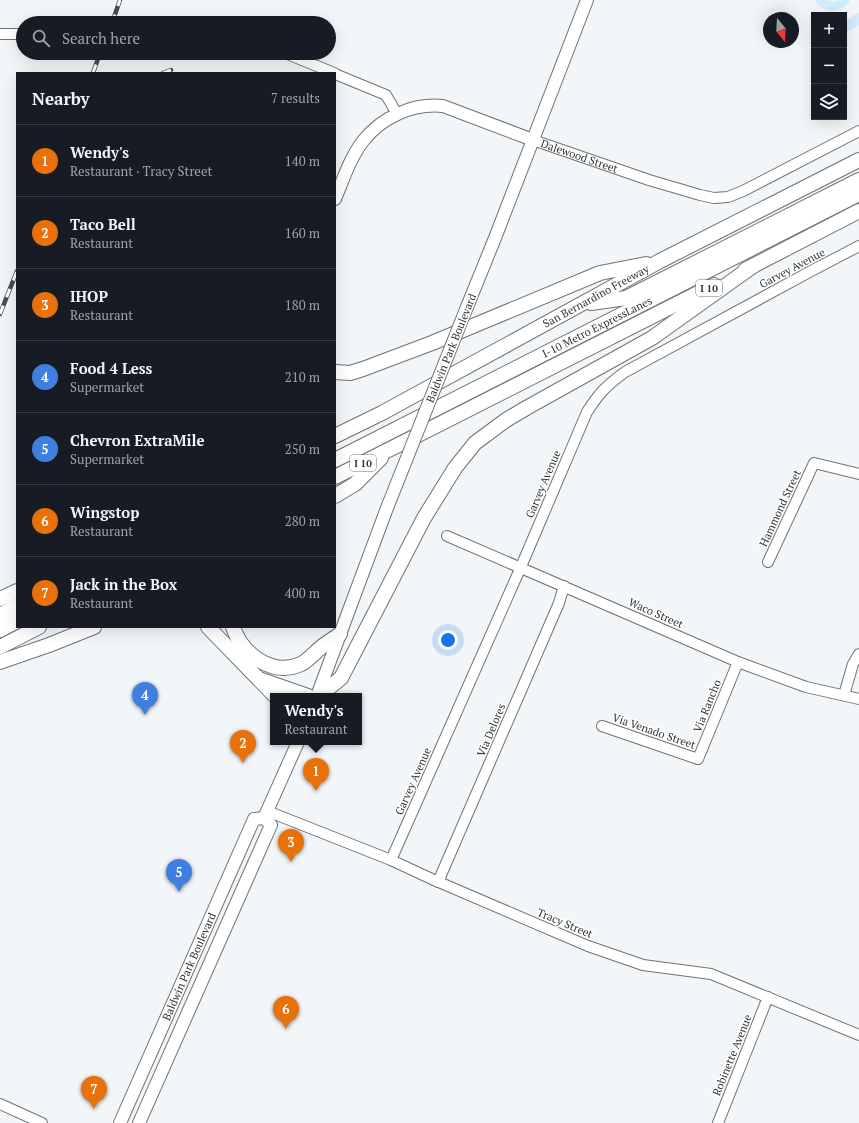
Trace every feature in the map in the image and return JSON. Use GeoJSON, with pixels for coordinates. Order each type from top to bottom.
{"type":"FeatureCollection","features":[{"type":"Feature","properties":{"kind":"highway","name":"San Bernardino Freeway"},"geometry":{"type":"LineString","coordinates":[[336,436],[382,413],[660,261],[859,160]]}},
{"type":"Feature","properties":{"kind":"highway"},"geometry":{"type":"LineString","coordinates":[[580,305],[626,298],[859,180]]}},
{"type":"Feature","properties":{"kind":"highway","name":"I-10 Metro ExpressLanes"},"geometry":{"type":"LineString","coordinates":[[336,459],[859,194]]}},
{"type":"Feature","properties":{"kind":"highway","name":"I 10"},"geometry":{"type":"LineString","coordinates":[[336,476],[859,212]]}},
{"type":"Feature","properties":{"kind":"highway"},"geometry":{"type":"LineString","coordinates":[[336,372],[350,373],[363,369],[432,343],[600,273],[660,261]]}},
{"type":"Feature","properties":{"kind":"highway"},"geometry":{"type":"LineString","coordinates":[[322,693],[341,678],[424,518],[455,468],[475,443],[506,420],[652,338],[753,266]]}},
{"type":"Feature","properties":{"kind":"highway"},"geometry":{"type":"LineString","coordinates":[[336,495],[355,484],[391,449]]}},
{"type":"Feature","properties":{"kind":"highway"},"geometry":{"type":"LineString","coordinates":[[0,599],[16,591]]}},
{"type":"Feature","properties":{"kind":"highway"},"geometry":{"type":"LineString","coordinates":[[0,615],[16,607]]}},
{"type":"Feature","properties":{"kind":"highway"},"geometry":{"type":"LineString","coordinates":[[0,630],[16,622]]}},
{"type":"Feature","properties":{"kind":"highway"},"geometry":{"type":"LineString","coordinates":[[0,647],[37,628]]}},
{"type":"Feature","properties":{"kind":"highway"},"geometry":{"type":"LineString","coordinates":[[0,662],[92,628]]}},
{"type":"Feature","properties":{"kind":"highway"},"geometry":{"type":"LineString","coordinates":[[209,628],[272,693]]}},
{"type":"Feature","properties":{"kind":"highway"},"geometry":{"type":"LineString","coordinates":[[233,628],[235,633],[256,659],[266,664],[281,667],[294,667],[309,659],[340,634]]}},
{"type":"Feature","properties":{"kind":"highway"},"geometry":{"type":"LineString","coordinates":[[258,678],[300,693]]}},
{"type":"Feature","properties":{"kind":"main road","name":"Baldwin Park Boulevard"},"geometry":{"type":"LineString","coordinates":[[319,693],[387,508],[495,238],[587,0]]}},
{"type":"Feature","properties":{"kind":"main road","name":"Dalewood Street"},"geometry":{"type":"LineString","coordinates":[[336,197],[352,159],[362,141],[375,128],[397,114],[420,106],[443,106],[533,140]]}},
{"type":"Feature","properties":{"kind":"main road","name":"Baldwin Park Boulevard"},"geometry":{"type":"LineString","coordinates":[[120,1123],[254,819],[266,815],[297,745]]}},
{"type":"Feature","properties":{"kind":"main road","name":"Baldwin Park Boulevard"},"geometry":{"type":"LineString","coordinates":[[139,1123],[271,825],[266,815]]}},
{"type":"Feature","properties":{"kind":"main road"},"geometry":{"type":"LineString","coordinates":[[180,1030],[179,1019],[189,968]]}},
{"type":"Feature","properties":{"kind":"street"},"geometry":{"type":"LineString","coordinates":[[0,34],[16,34]]}},
{"type":"Feature","properties":{"kind":"street"},"geometry":{"type":"LineString","coordinates":[[303,60],[332,72]]}},
{"type":"Feature","properties":{"kind":"street"},"geometry":{"type":"LineString","coordinates":[[336,74],[386,95],[397,114]]}},
{"type":"Feature","properties":{"kind":"street","name":"Dalewood Street"},"geometry":{"type":"LineString","coordinates":[[533,140],[649,180],[714,198],[728,197],[743,191],[859,131]]}},
{"type":"Feature","properties":{"kind":"street","name":"Garvey Avenue"},"geometry":{"type":"LineString","coordinates":[[392,860],[520,569],[587,412],[596,397],[604,388],[625,372],[813,270],[859,247]]}},
{"type":"Feature","properties":{"kind":"street","name":"Hammond Street"},"geometry":{"type":"LineString","coordinates":[[768,562],[814,463],[859,474]]}},
{"type":"Feature","properties":{"kind":"street","name":"Waco Street"},"geometry":{"type":"LineString","coordinates":[[447,536],[520,569],[564,586],[738,662],[806,687],[859,699]]}},
{"type":"Feature","properties":{"kind":"street","name":"Via Delores"},"geometry":{"type":"LineString","coordinates":[[438,882],[559,602],[564,586]]}},
{"type":"Feature","properties":{"kind":"street"},"geometry":{"type":"LineString","coordinates":[[844,695],[854,664],[859,654]]}},
{"type":"Feature","properties":{"kind":"street","name":"Via Rancho"},"geometry":{"type":"LineString","coordinates":[[698,759],[738,662]]}},
{"type":"Feature","properties":{"kind":"street","name":"Via Venado Street"},"geometry":{"type":"LineString","coordinates":[[602,726],[698,759]]}},
{"type":"Feature","properties":{"kind":"street","name":"Tracy Street"},"geometry":{"type":"LineString","coordinates":[[266,815],[392,860],[438,882],[594,948],[643,965],[711,974],[859,1035]]}},
{"type":"Feature","properties":{"kind":"street","name":"Robinette Avenue"},"geometry":{"type":"LineString","coordinates":[[718,1123],[768,997]]}},
{"type":"Feature","properties":{"kind":"street"},"geometry":{"type":"LineString","coordinates":[[0,1104],[42,1123]]}},
{"type":"Feature","properties":{"kind":"shaded area"},"geometry":{"type":"Polygon","coordinates":[[[815,0],[835,2],[840,0],[850,0],[843,8],[838,10],[827,10],[818,5],[815,0]]]}},
{"type":"Feature","properties":{"kind":"shaded area"},"geometry":{"type":"Polygon","coordinates":[[[859,13],[859,25],[847,31],[847,21],[859,13]]]}},
{"type":"Feature","properties":{"kind":"railway"},"geometry":{"type":"LineString","coordinates":[[114,16],[120,0]]}},
{"type":"Feature","properties":{"kind":"railway"},"geometry":{"type":"LineString","coordinates":[[93,72],[98,60]]}},
{"type":"Feature","properties":{"kind":"railway"},"geometry":{"type":"LineString","coordinates":[[166,72],[171,70]]}},
{"type":"Feature","properties":{"kind":"railway"},"geometry":{"type":"LineString","coordinates":[[0,314],[16,274]]}},
{"type":"Feature","properties":{"kind":"place","name":"Food 4 Less"},"geometry":{"type":"Point","coordinates":[145,715]}},
{"type":"Feature","properties":{"kind":"place","name":"Taco Bell"},"geometry":{"type":"Point","coordinates":[243,763]}},
{"type":"Feature","properties":{"kind":"place","name":"Wendy's"},"geometry":{"type":"Point","coordinates":[316,791]}},
{"type":"Feature","properties":{"kind":"place","name":"IHOP"},"geometry":{"type":"Point","coordinates":[291,862]}},
{"type":"Feature","properties":{"kind":"place","name":"Chevron ExtraMile"},"geometry":{"type":"Point","coordinates":[179,892]}},
{"type":"Feature","properties":{"kind":"place","name":"Wingstop"},"geometry":{"type":"Point","coordinates":[286,1029]}},
{"type":"Feature","properties":{"kind":"place","name":"Jack in the Box"},"geometry":{"type":"Point","coordinates":[94,1109]}}]}
